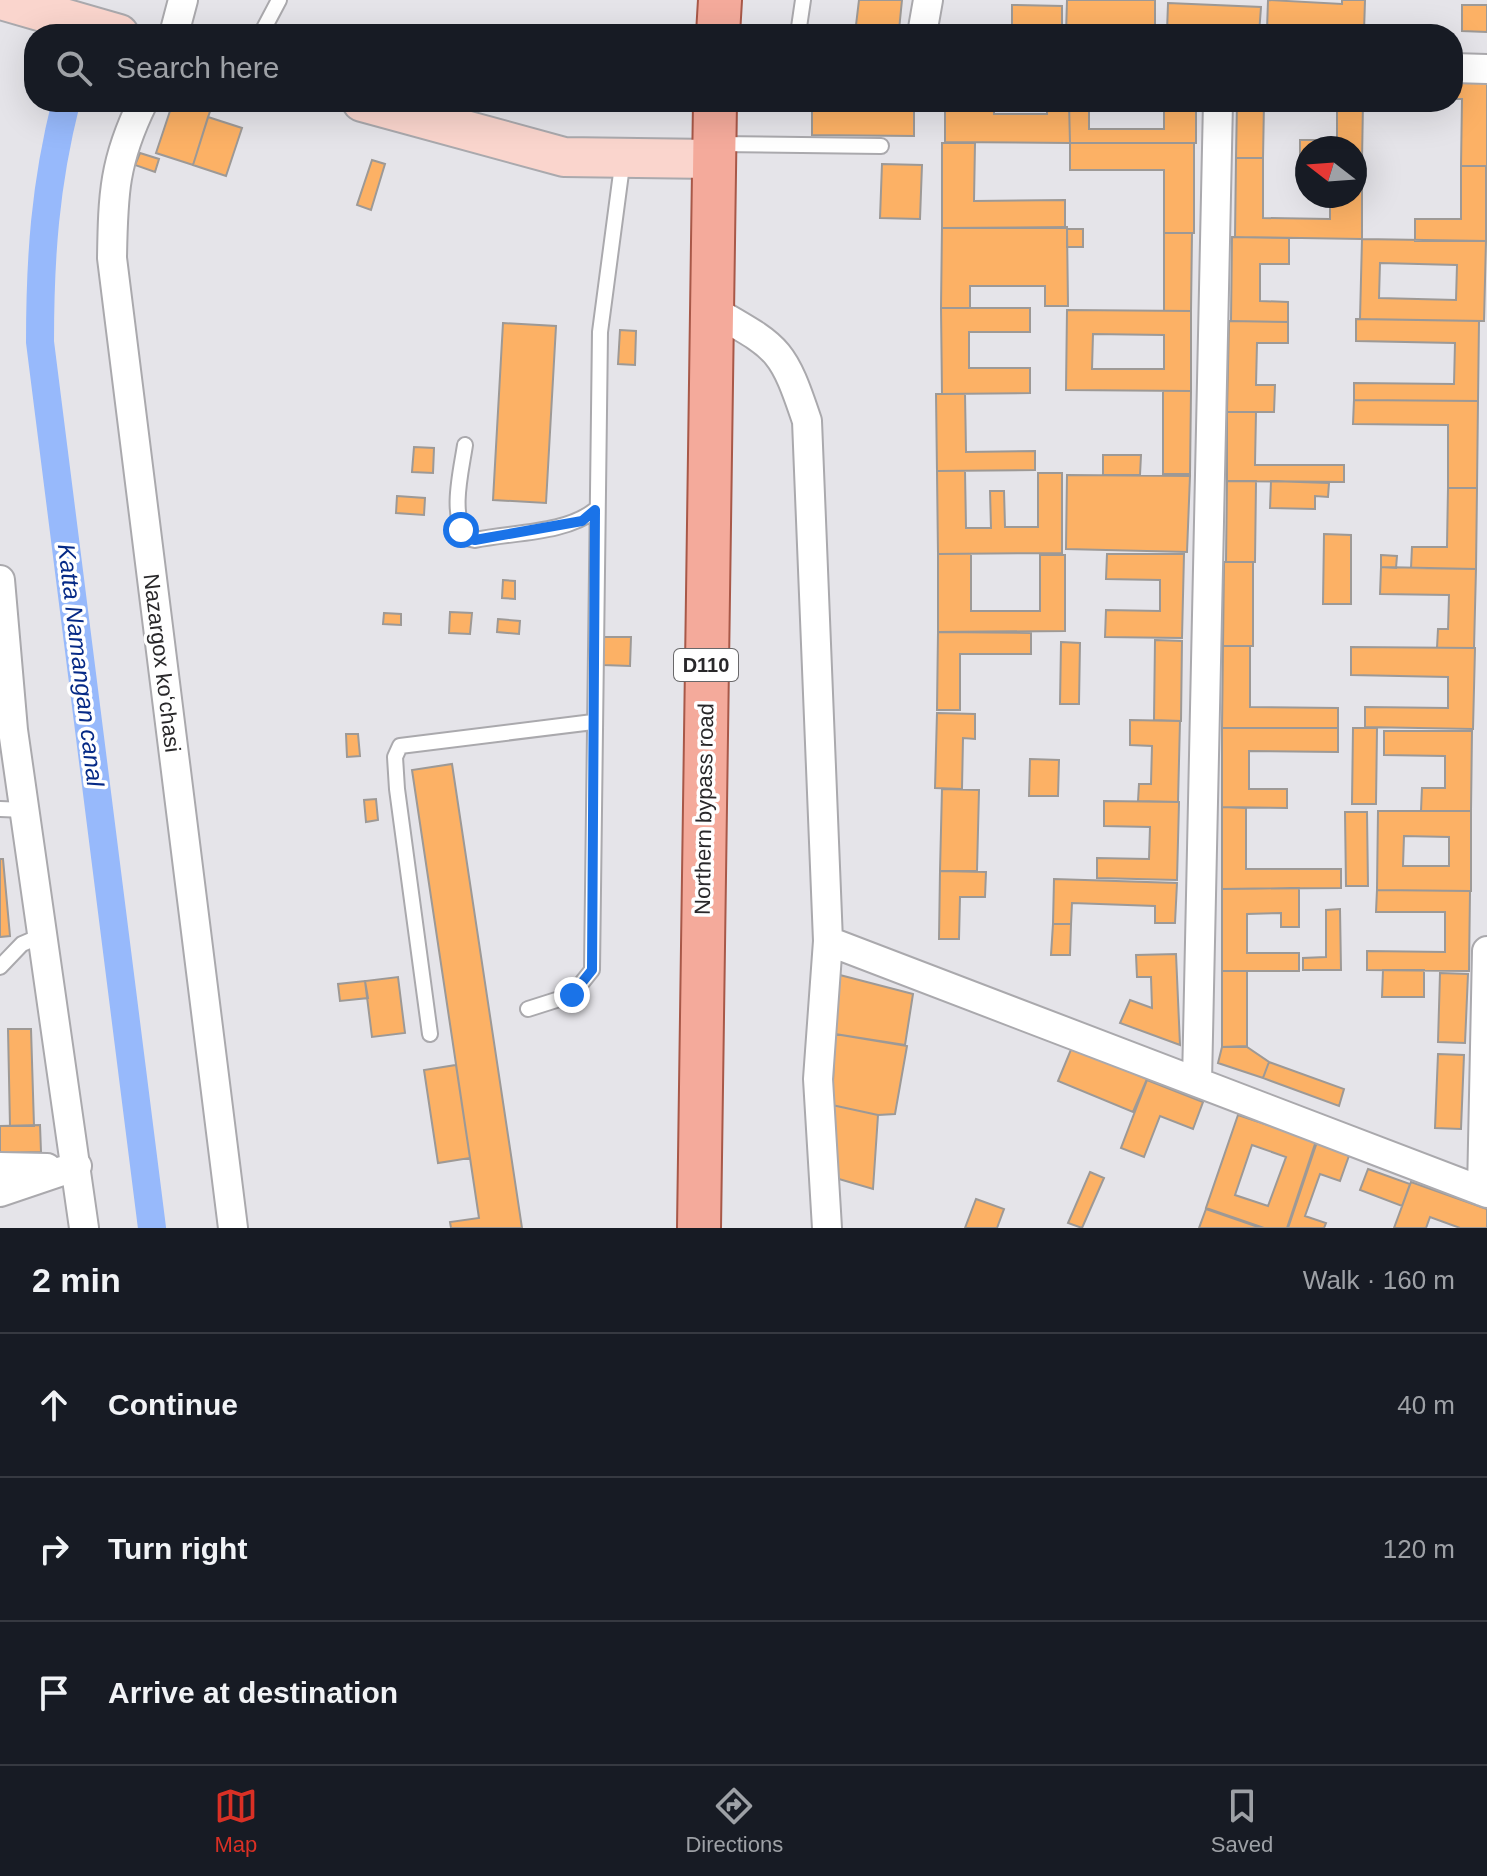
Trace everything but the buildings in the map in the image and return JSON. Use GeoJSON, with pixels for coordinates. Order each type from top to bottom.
{"type":"FeatureCollection","features":[{"type":"Feature","properties":{"kind":"main road"},"geometry":{"type":"LineString","coordinates":[[719,24],[720,0]]}},
{"type":"Feature","properties":{"kind":"main road"},"geometry":{"type":"LineString","coordinates":[[14,4],[84,24]]}},
{"type":"Feature","properties":{"kind":"main road"},"geometry":{"type":"LineString","coordinates":[[399,112],[564,157],[712,151]]}},
{"type":"Feature","properties":{"kind":"main road","name":"Northern bypass road"},"geometry":{"type":"LineString","coordinates":[[699,1228],[714,112]]}},
{"type":"Feature","properties":{"kind":"street"},"geometry":{"type":"LineString","coordinates":[[177,24],[183,0]]}},
{"type":"Feature","properties":{"kind":"street"},"geometry":{"type":"LineString","coordinates":[[924,24],[928,0]]}},
{"type":"Feature","properties":{"kind":"street"},"geometry":{"type":"LineString","coordinates":[[1463,68],[1487,69]]}},
{"type":"Feature","properties":{"kind":"street","name":"Nazargox koʻchasi"},"geometry":{"type":"LineString","coordinates":[[138,112],[123,142],[113,197],[112,258],[233,1228]]}},
{"type":"Feature","properties":{"kind":"street"},"geometry":{"type":"LineString","coordinates":[[1197,1082],[1218,112]]}},
{"type":"Feature","properties":{"kind":"street"},"geometry":{"type":"LineString","coordinates":[[711,309],[771,344],[790,369],[807,421],[828,941],[818,1079],[827,1228]]}},
{"type":"Feature","properties":{"kind":"street"},"geometry":{"type":"LineString","coordinates":[[0,580],[13,730],[12,810],[43,935],[71,1167],[84,1228]]}},
{"type":"Feature","properties":{"kind":"street"},"geometry":{"type":"LineString","coordinates":[[828,941],[1484,1192],[1487,951]]}},
{"type":"Feature","properties":{"kind":"street"},"geometry":{"type":"LineString","coordinates":[[0,1167],[71,1167]]}},
{"type":"Feature","properties":{"kind":"street"},"geometry":{"type":"LineString","coordinates":[[0,1192],[71,1167]]}},
{"type":"Feature","properties":{"kind":"lane"},"geometry":{"type":"LineString","coordinates":[[266,24],[279,0]]}},
{"type":"Feature","properties":{"kind":"lane"},"geometry":{"type":"LineString","coordinates":[[799,24],[803,0]]}},
{"type":"Feature","properties":{"kind":"lane"},"geometry":{"type":"LineString","coordinates":[[712,151],[881,146]]}},
{"type":"Feature","properties":{"kind":"lane"},"geometry":{"type":"LineString","coordinates":[[528,1009],[572,995],[592,970],[595,510],[600,332],[623,157]]}},
{"type":"Feature","properties":{"kind":"lane"},"geometry":{"type":"LineString","coordinates":[[465,445],[458,498],[461,530],[466,538],[475,540],[582,521],[595,510]]}},
{"type":"Feature","properties":{"kind":"lane"},"geometry":{"type":"LineString","coordinates":[[430,1034],[397,789],[395,757],[400,746],[593,722]]}},
{"type":"Feature","properties":{"kind":"lane"},"geometry":{"type":"LineString","coordinates":[[0,967],[22,944],[43,935]]}},
{"type":"Feature","properties":{"kind":"waterway","name":"Katta Namangan canal"},"geometry":{"type":"LineString","coordinates":[[64,112],[45,221],[40,342],[152,1228]]}},
{"type":"Feature","properties":{"kind":"route"},"geometry":{"type":"LineString","coordinates":[[461,530],[466,538],[475,540],[582,521],[595,510],[592,970],[572,995]]}}]}
